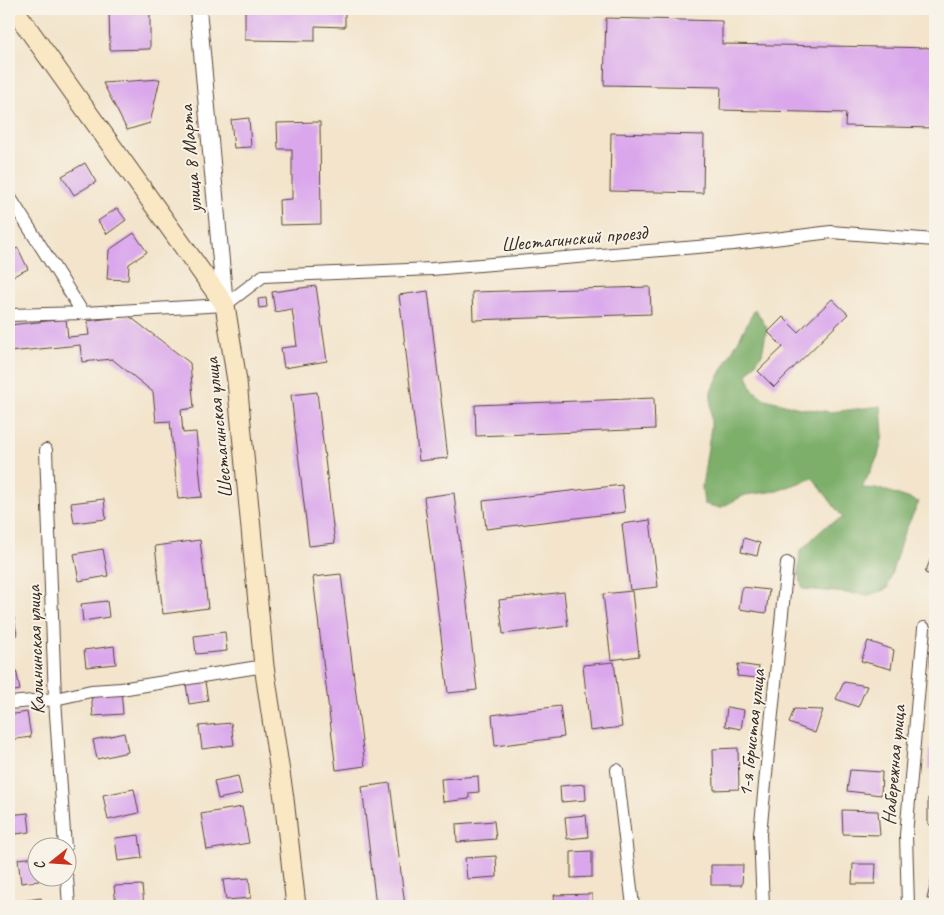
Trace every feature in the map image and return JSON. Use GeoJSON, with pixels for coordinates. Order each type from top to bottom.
{"type":"FeatureCollection","features":[{"type":"Feature","properties":{"kind":"main road","name":"Шестагинская улица"},"geometry":{"type":"LineString","coordinates":[[14,9],[225,305],[237,381],[264,666],[284,799],[296,906]]}},
{"type":"Feature","properties":{"kind":"street","name":"улица 8 Марта"},"geometry":{"type":"LineString","coordinates":[[198,9],[225,305]]}},
{"type":"Feature","properties":{"kind":"street"},"geometry":{"type":"LineString","coordinates":[[9,196],[83,313]]}},
{"type":"Feature","properties":{"kind":"street","name":"Шестагинский проезд"},"geometry":{"type":"LineString","coordinates":[[225,305],[263,276],[432,268],[733,244],[831,232],[935,240]]}},
{"type":"Feature","properties":{"kind":"street"},"geometry":{"type":"LineString","coordinates":[[9,315],[225,305]]}},
{"type":"Feature","properties":{"kind":"street","name":"Калининская улица"},"geometry":{"type":"LineString","coordinates":[[46,450],[55,699],[64,838]]}},
{"type":"Feature","properties":{"kind":"street","name":"1-я Гористая улица"},"geometry":{"type":"LineString","coordinates":[[763,906],[760,834],[787,563]]}},
{"type":"Feature","properties":{"kind":"street","name":"Набережная улица"},"geometry":{"type":"LineString","coordinates":[[908,906],[906,835],[924,628]]}},
{"type":"Feature","properties":{"kind":"street"},"geometry":{"type":"LineString","coordinates":[[9,703],[55,699],[264,666]]}},
{"type":"Feature","properties":{"kind":"street"},"geometry":{"type":"LineString","coordinates":[[617,770],[633,906]]}},
{"type":"Feature","properties":{"kind":"street"},"geometry":{"type":"LineString","coordinates":[[68,888],[69,906]]}},
{"type":"Feature","properties":{"kind":"green space"},"geometry":{"type":"Polygon","coordinates":[[[755,309],[767,328],[762,354],[747,375],[753,390],[765,399],[800,408],[831,412],[881,406],[883,436],[878,456],[862,488],[881,489],[919,502],[903,535],[887,589],[869,595],[803,589],[798,573],[800,551],[826,526],[843,518],[813,478],[777,491],[745,495],[720,508],[704,504],[702,487],[711,427],[711,391],[755,309]]]}},
{"type":"Feature","properties":{"kind":"building"},"geometry":{"type":"Polygon","coordinates":[[[109,9],[150,9],[150,49],[110,50],[109,9]]]}},
{"type":"Feature","properties":{"kind":"building"},"geometry":{"type":"Polygon","coordinates":[[[245,9],[345,9],[345,27],[315,26],[315,41],[245,40],[245,9]]]}},
{"type":"Feature","properties":{"kind":"building"},"geometry":{"type":"Polygon","coordinates":[[[606,18],[722,21],[722,44],[935,48],[935,128],[845,126],[846,113],[720,110],[721,87],[604,85],[606,18]]]}},
{"type":"Feature","properties":{"kind":"building"},"geometry":{"type":"Polygon","coordinates":[[[9,58],[12,58],[10,91],[9,91],[9,58]]]}},
{"type":"Feature","properties":{"kind":"building"},"geometry":{"type":"Polygon","coordinates":[[[160,79],[150,123],[127,130],[103,83],[160,79]]]}},
{"type":"Feature","properties":{"kind":"building"},"geometry":{"type":"Polygon","coordinates":[[[249,118],[251,147],[234,148],[231,120],[249,118]]]}},
{"type":"Feature","properties":{"kind":"building"},"geometry":{"type":"Polygon","coordinates":[[[320,122],[321,224],[280,225],[279,200],[292,199],[292,149],[278,149],[277,123],[320,122]]]}},
{"type":"Feature","properties":{"kind":"building"},"geometry":{"type":"Polygon","coordinates":[[[611,133],[704,135],[703,193],[610,191],[611,133]]]}},
{"type":"Feature","properties":{"kind":"building"},"geometry":{"type":"Polygon","coordinates":[[[85,163],[96,182],[74,195],[62,176],[85,163]]]}},
{"type":"Feature","properties":{"kind":"building"},"geometry":{"type":"Polygon","coordinates":[[[117,208],[126,220],[107,234],[98,221],[117,208]]]}},
{"type":"Feature","properties":{"kind":"building"},"geometry":{"type":"Polygon","coordinates":[[[134,233],[147,252],[129,264],[128,280],[107,279],[109,250],[134,233]]]}},
{"type":"Feature","properties":{"kind":"building"},"geometry":{"type":"Polygon","coordinates":[[[18,248],[28,269],[9,278],[9,252],[18,248]]]}},
{"type":"Feature","properties":{"kind":"building"},"geometry":{"type":"Polygon","coordinates":[[[316,286],[327,361],[284,368],[281,348],[297,346],[292,309],[275,312],[272,292],[316,286]]]}},
{"type":"Feature","properties":{"kind":"building"},"geometry":{"type":"Polygon","coordinates":[[[650,287],[651,314],[473,320],[472,292],[650,287]]]}},
{"type":"Feature","properties":{"kind":"building"},"geometry":{"type":"Polygon","coordinates":[[[428,291],[448,458],[419,461],[399,295],[428,291]]]}},
{"type":"Feature","properties":{"kind":"building"},"geometry":{"type":"Polygon","coordinates":[[[266,298],[267,307],[259,308],[258,299],[266,298]]]}},
{"type":"Feature","properties":{"kind":"building"},"geometry":{"type":"Polygon","coordinates":[[[832,299],[848,314],[774,387],[758,371],[783,347],[768,332],[783,317],[798,332],[832,299]]]}},
{"type":"Feature","properties":{"kind":"building"},"geometry":{"type":"Polygon","coordinates":[[[129,316],[190,363],[194,408],[181,410],[183,433],[196,432],[202,497],[178,499],[170,421],[156,422],[153,392],[112,359],[82,362],[80,345],[9,352],[9,325],[66,319],[68,337],[89,335],[87,321],[129,316]]]}},
{"type":"Feature","properties":{"kind":"building"},"geometry":{"type":"Polygon","coordinates":[[[317,392],[335,543],[309,546],[291,395],[317,392]]]}},
{"type":"Feature","properties":{"kind":"building"},"geometry":{"type":"Polygon","coordinates":[[[654,398],[655,429],[476,436],[475,405],[654,398]]]}},
{"type":"Feature","properties":{"kind":"building"},"geometry":{"type":"Polygon","coordinates":[[[622,485],[625,512],[486,529],[483,501],[622,485]]]}},
{"type":"Feature","properties":{"kind":"building"},"geometry":{"type":"Polygon","coordinates":[[[454,493],[477,690],[448,693],[424,497],[454,493]]]}},
{"type":"Feature","properties":{"kind":"building"},"geometry":{"type":"Polygon","coordinates":[[[104,499],[106,519],[74,523],[71,503],[104,499]]]}},
{"type":"Feature","properties":{"kind":"building"},"geometry":{"type":"Polygon","coordinates":[[[650,520],[658,587],[630,590],[622,524],[650,520]]]}},
{"type":"Feature","properties":{"kind":"building"},"geometry":{"type":"Polygon","coordinates":[[[744,538],[760,543],[757,556],[741,552],[744,538]]]}},
{"type":"Feature","properties":{"kind":"building"},"geometry":{"type":"Polygon","coordinates":[[[200,540],[208,608],[163,614],[155,546],[200,540]]]}},
{"type":"Feature","properties":{"kind":"building"},"geometry":{"type":"Polygon","coordinates":[[[935,548],[935,576],[925,573],[935,548]]]}},
{"type":"Feature","properties":{"kind":"building"},"geometry":{"type":"Polygon","coordinates":[[[103,549],[108,576],[79,581],[74,554],[103,549]]]}},
{"type":"Feature","properties":{"kind":"building"},"geometry":{"type":"Polygon","coordinates":[[[341,574],[365,766],[336,770],[313,577],[341,574]]]}},
{"type":"Feature","properties":{"kind":"building"},"geometry":{"type":"Polygon","coordinates":[[[742,587],[769,590],[766,613],[739,609],[742,587]]]}},
{"type":"Feature","properties":{"kind":"building"},"geometry":{"type":"Polygon","coordinates":[[[632,591],[639,656],[611,660],[603,594],[632,591]]]}},
{"type":"Feature","properties":{"kind":"building"},"geometry":{"type":"Polygon","coordinates":[[[564,592],[568,626],[503,634],[499,600],[564,592]]]}},
{"type":"Feature","properties":{"kind":"building"},"geometry":{"type":"Polygon","coordinates":[[[107,601],[109,617],[83,621],[81,604],[107,601]]]}},
{"type":"Feature","properties":{"kind":"building"},"geometry":{"type":"Polygon","coordinates":[[[11,602],[17,635],[9,637],[9,603],[11,602]]]}},
{"type":"Feature","properties":{"kind":"building"},"geometry":{"type":"Polygon","coordinates":[[[225,632],[227,651],[196,654],[194,636],[225,632]]]}},
{"type":"Feature","properties":{"kind":"building"},"geometry":{"type":"Polygon","coordinates":[[[868,641],[894,650],[891,669],[861,661],[868,641]]]}},
{"type":"Feature","properties":{"kind":"building"},"geometry":{"type":"Polygon","coordinates":[[[114,646],[116,664],[86,667],[84,650],[114,646]]]}},
{"type":"Feature","properties":{"kind":"building"},"geometry":{"type":"Polygon","coordinates":[[[930,659],[935,659],[935,682],[931,682],[930,659]]]}},
{"type":"Feature","properties":{"kind":"building"},"geometry":{"type":"Polygon","coordinates":[[[614,662],[622,727],[590,731],[583,665],[614,662]]]}},
{"type":"Feature","properties":{"kind":"building"},"geometry":{"type":"Polygon","coordinates":[[[738,664],[759,667],[757,678],[737,676],[738,664]]]}},
{"type":"Feature","properties":{"kind":"building"},"geometry":{"type":"Polygon","coordinates":[[[16,669],[20,690],[9,692],[9,670],[16,669]]]}},
{"type":"Feature","properties":{"kind":"building"},"geometry":{"type":"Polygon","coordinates":[[[205,682],[208,701],[189,704],[186,684],[205,682]]]}},
{"type":"Feature","properties":{"kind":"building"},"geometry":{"type":"Polygon","coordinates":[[[844,682],[867,686],[858,707],[836,699],[844,682]]]}},
{"type":"Feature","properties":{"kind":"building"},"geometry":{"type":"Polygon","coordinates":[[[121,689],[123,714],[93,716],[91,691],[121,689]]]}},
{"type":"Feature","properties":{"kind":"building"},"geometry":{"type":"Polygon","coordinates":[[[560,706],[564,737],[495,746],[492,715],[560,706]]]}},
{"type":"Feature","properties":{"kind":"building"},"geometry":{"type":"Polygon","coordinates":[[[727,707],[744,710],[741,729],[725,726],[727,707]]]}},
{"type":"Feature","properties":{"kind":"building"},"geometry":{"type":"Polygon","coordinates":[[[794,709],[823,710],[815,733],[789,723],[794,709]]]}},
{"type":"Feature","properties":{"kind":"building"},"geometry":{"type":"Polygon","coordinates":[[[27,712],[31,737],[9,740],[9,715],[27,712]]]}},
{"type":"Feature","properties":{"kind":"building"},"geometry":{"type":"Polygon","coordinates":[[[231,723],[234,745],[202,749],[199,726],[231,723]]]}},
{"type":"Feature","properties":{"kind":"building"},"geometry":{"type":"Polygon","coordinates":[[[124,733],[128,752],[97,759],[93,740],[124,733]]]}},
{"type":"Feature","properties":{"kind":"building"},"geometry":{"type":"Polygon","coordinates":[[[738,748],[739,789],[714,790],[713,749],[738,748]]]}},
{"type":"Feature","properties":{"kind":"building"},"geometry":{"type":"Polygon","coordinates":[[[929,749],[935,749],[935,769],[928,769],[929,749]]]}},
{"type":"Feature","properties":{"kind":"building"},"geometry":{"type":"Polygon","coordinates":[[[850,770],[882,772],[881,795],[847,791],[850,770]]]}},
{"type":"Feature","properties":{"kind":"building"},"geometry":{"type":"Polygon","coordinates":[[[238,776],[242,794],[218,799],[214,781],[238,776]]]}},
{"type":"Feature","properties":{"kind":"building"},"geometry":{"type":"Polygon","coordinates":[[[478,776],[479,792],[469,793],[469,799],[443,802],[441,779],[478,776]]]}},
{"type":"Feature","properties":{"kind":"building"},"geometry":{"type":"Polygon","coordinates":[[[390,783],[405,906],[376,906],[362,787],[390,783]]]}},
{"type":"Feature","properties":{"kind":"building"},"geometry":{"type":"Polygon","coordinates":[[[585,784],[586,800],[561,802],[560,786],[585,784]]]}},
{"type":"Feature","properties":{"kind":"building"},"geometry":{"type":"Polygon","coordinates":[[[134,789],[139,813],[108,820],[103,795],[134,789]]]}},
{"type":"Feature","properties":{"kind":"building"},"geometry":{"type":"Polygon","coordinates":[[[928,798],[935,800],[935,827],[928,824],[928,798]]]}},
{"type":"Feature","properties":{"kind":"building"},"geometry":{"type":"Polygon","coordinates":[[[242,807],[249,843],[207,850],[201,814],[242,807]]]}},
{"type":"Feature","properties":{"kind":"building"},"geometry":{"type":"Polygon","coordinates":[[[842,810],[878,811],[880,835],[843,834],[842,810]]]}},
{"type":"Feature","properties":{"kind":"building"},"geometry":{"type":"Polygon","coordinates":[[[28,813],[30,832],[9,835],[9,815],[28,813]]]}},
{"type":"Feature","properties":{"kind":"building"},"geometry":{"type":"Polygon","coordinates":[[[586,815],[588,837],[567,839],[565,817],[586,815]]]}},
{"type":"Feature","properties":{"kind":"building"},"geometry":{"type":"Polygon","coordinates":[[[494,821],[496,839],[457,842],[456,824],[494,821]]]}},
{"type":"Feature","properties":{"kind":"building"},"geometry":{"type":"Polygon","coordinates":[[[139,835],[142,858],[118,861],[115,838],[139,835]]]}},
{"type":"Feature","properties":{"kind":"building"},"geometry":{"type":"Polygon","coordinates":[[[592,851],[592,877],[571,878],[571,852],[592,851]]]}},
{"type":"Feature","properties":{"kind":"building"},"geometry":{"type":"Polygon","coordinates":[[[496,856],[497,877],[467,879],[465,858],[496,856]]]}},
{"type":"Feature","properties":{"kind":"building"},"geometry":{"type":"Polygon","coordinates":[[[28,858],[28,882],[21,883],[18,859],[28,858]]]}},
{"type":"Feature","properties":{"kind":"building"},"geometry":{"type":"Polygon","coordinates":[[[853,864],[876,864],[875,884],[852,884],[853,864]]]}},
{"type":"Feature","properties":{"kind":"building"},"geometry":{"type":"Polygon","coordinates":[[[711,865],[743,865],[742,885],[711,885],[711,865]]]}},
{"type":"Feature","properties":{"kind":"building"},"geometry":{"type":"Polygon","coordinates":[[[933,874],[935,874],[935,898],[927,899],[933,874]]]}},
{"type":"Feature","properties":{"kind":"building"},"geometry":{"type":"Polygon","coordinates":[[[249,878],[251,898],[226,900],[223,880],[249,878]]]}},
{"type":"Feature","properties":{"kind":"building"},"geometry":{"type":"Polygon","coordinates":[[[142,885],[144,906],[116,906],[114,886],[142,885]]]}},
{"type":"Feature","properties":{"kind":"building"},"geometry":{"type":"Polygon","coordinates":[[[592,894],[592,906],[555,906],[554,895],[592,894]]]}},
{"type":"Feature","properties":{"kind":"building"},"geometry":{"type":"Polygon","coordinates":[[[41,898],[42,906],[15,906],[15,902],[41,898]]]}}]}
